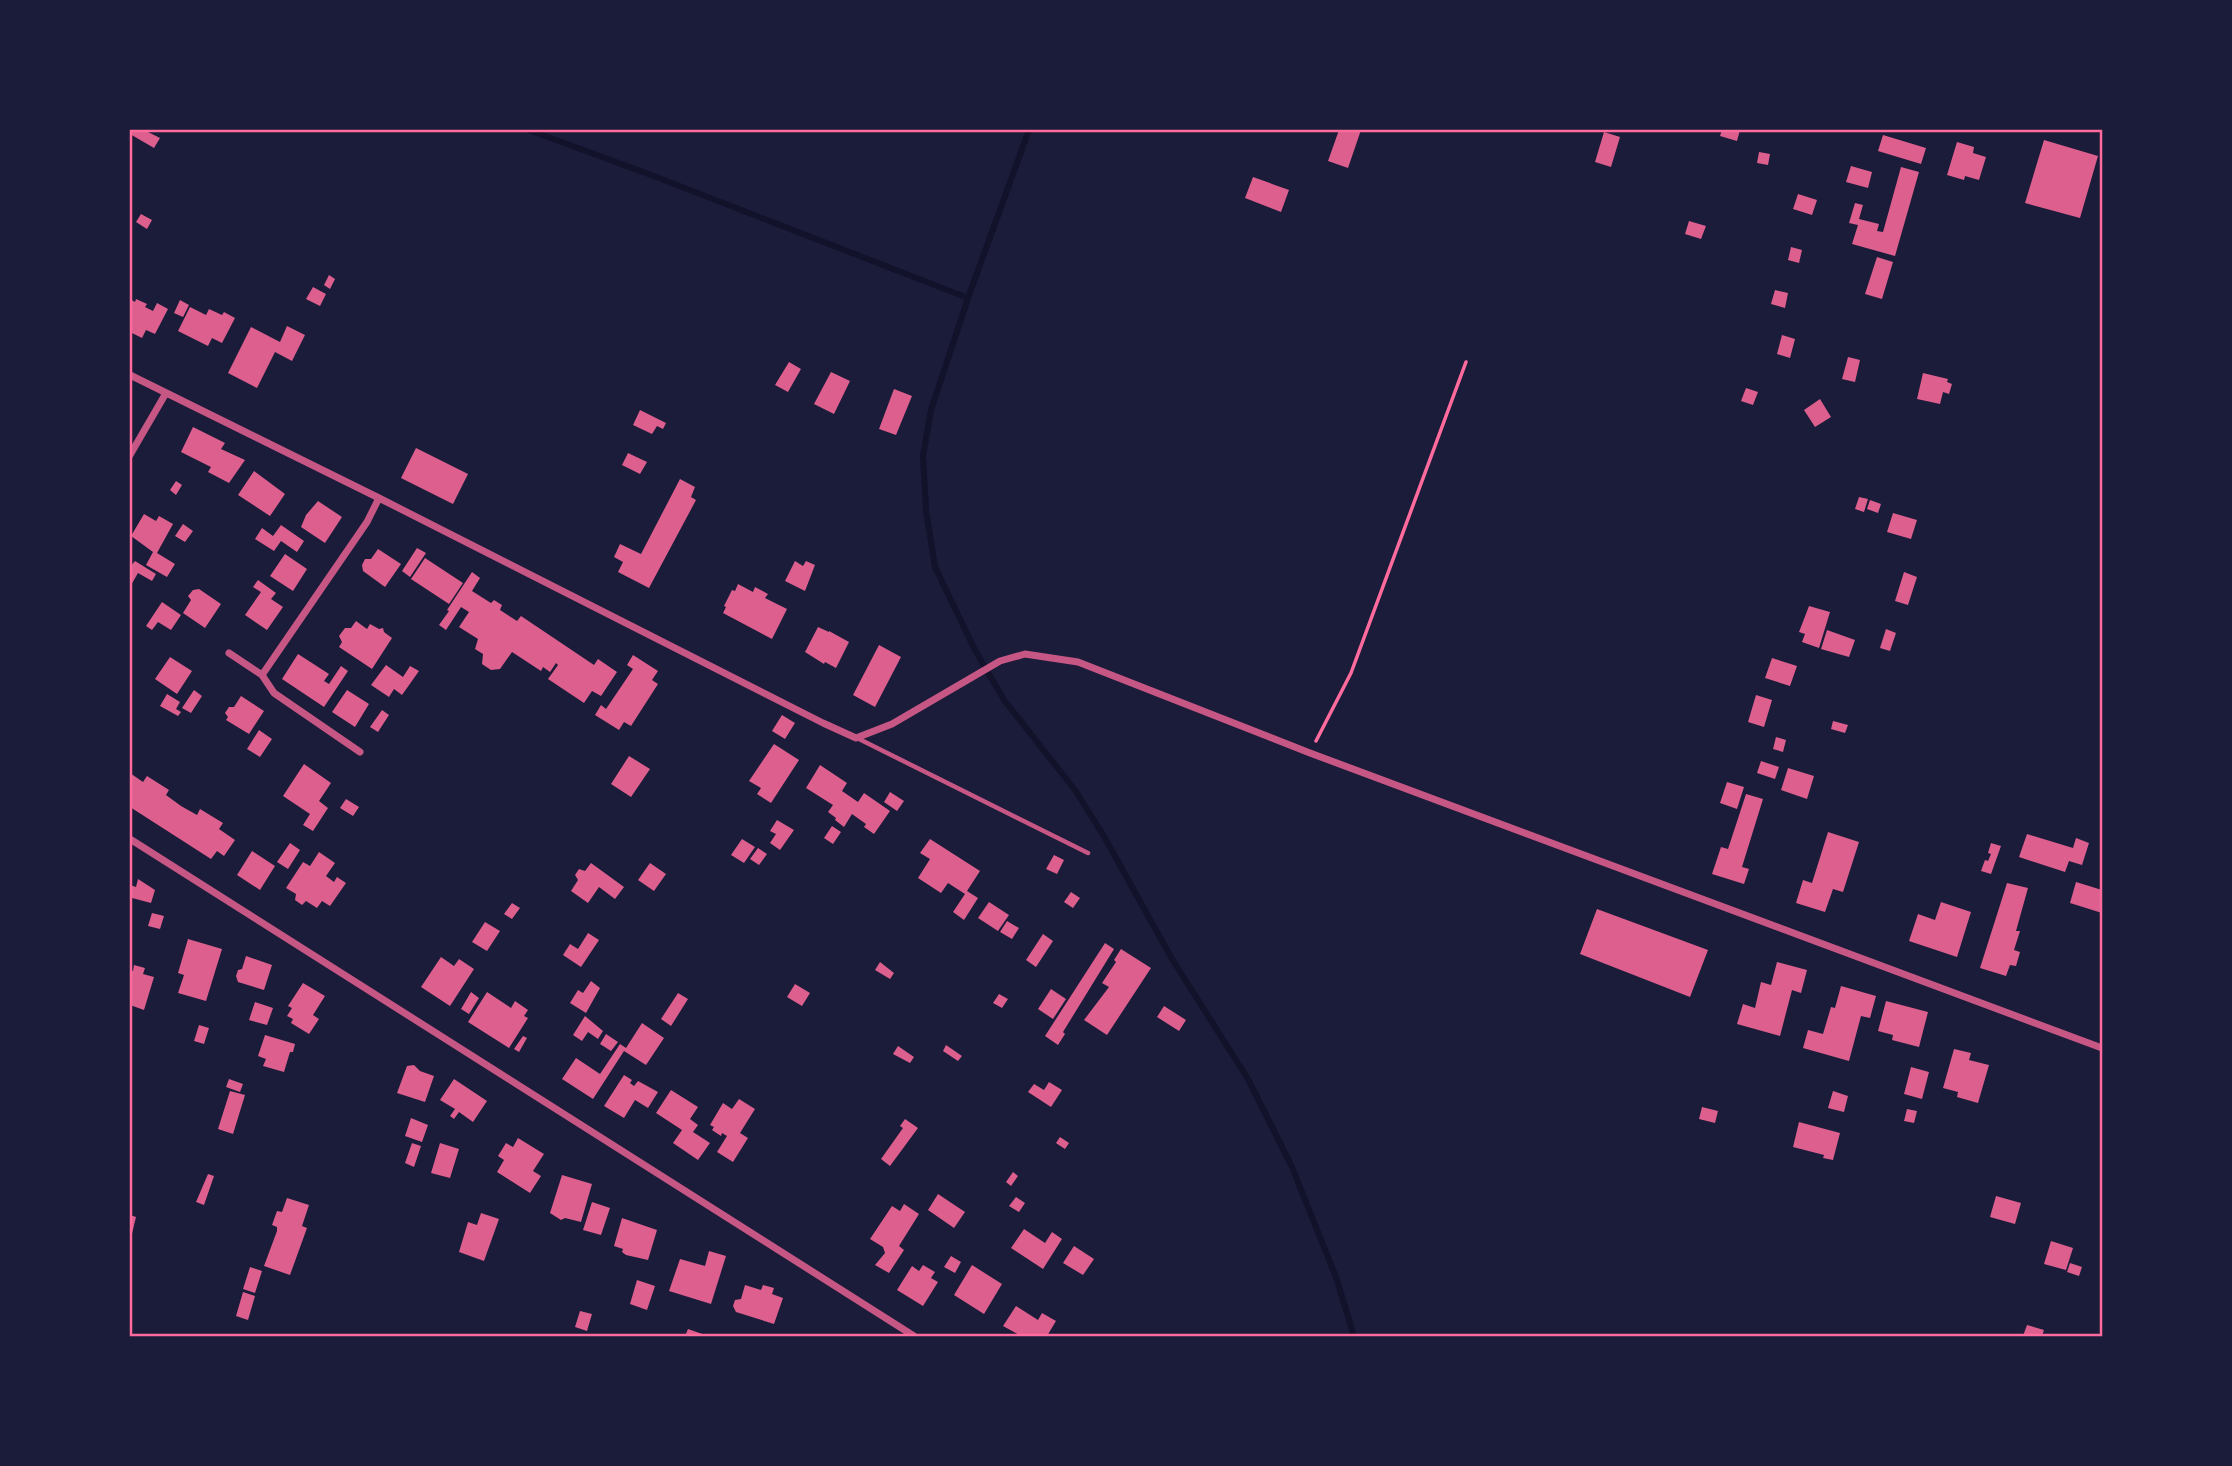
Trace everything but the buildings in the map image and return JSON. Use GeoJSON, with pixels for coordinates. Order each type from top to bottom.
{"type":"FeatureCollection","features":[{"type":"Feature","properties":{"kind":"street"},"geometry":{"type":"LineString","coordinates":[[130,375],[856,738],[892,724],[1000,661],[1025,654],[1078,662],[1310,752],[2102,1048]]}},
{"type":"Feature","properties":{"kind":"street"},"geometry":{"type":"LineString","coordinates":[[130,455],[166,393]]}},
{"type":"Feature","properties":{"kind":"street"},"geometry":{"type":"LineString","coordinates":[[262,675],[367,522],[379,498]]}},
{"type":"Feature","properties":{"kind":"street"},"geometry":{"type":"LineString","coordinates":[[229,653],[262,675],[274,693],[360,751]]}},
{"type":"Feature","properties":{"kind":"street"},"geometry":{"type":"LineString","coordinates":[[130,839],[914,1336]]}},
{"type":"Feature","properties":{"kind":"lane"},"geometry":{"type":"LineString","coordinates":[[856,738],[1088,853]]}},
{"type":"Feature","properties":{"kind":"path"},"geometry":{"type":"LineString","coordinates":[[1310,752],[1350,673],[1466,362]]}},
{"type":"Feature","properties":{"kind":"waterway"},"geometry":{"type":"LineString","coordinates":[[529,130],[968,298]]}},
{"type":"Feature","properties":{"kind":"waterway"},"geometry":{"type":"LineString","coordinates":[[1029,130],[931,410],[923,456],[926,510],[935,567],[975,650],[1004,700],[1075,790],[1105,838],[1172,959],[1248,1079],[1292,1167],[1336,1277],[1354,1336]]}}]}
